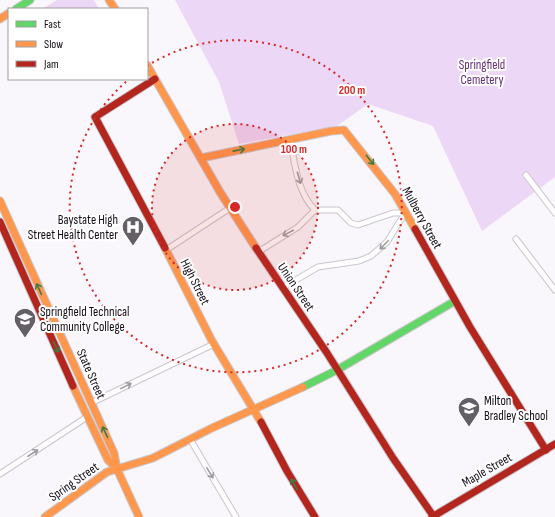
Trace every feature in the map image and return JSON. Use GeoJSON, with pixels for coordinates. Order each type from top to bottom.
{"type":"FeatureCollection","features":[{"type":"Feature","properties":{"kind":"street"},"geometry":{"type":"LineString","coordinates":[[18,8],[30,0]]}},
{"type":"Feature","properties":{"kind":"street","name":"Union Street"},"geometry":{"type":"LineString","coordinates":[[148,67],[230,208],[433,517]]}},
{"type":"Feature","properties":{"kind":"street","name":"High Street"},"geometry":{"type":"LineString","coordinates":[[155,79],[94,117],[166,250],[214,344],[254,409],[287,471],[314,517]]}},
{"type":"Feature","properties":{"kind":"street","name":"Mulberry Street"},"geometry":{"type":"LineString","coordinates":[[201,158],[344,130],[388,184],[455,301],[546,450]]}},
{"type":"Feature","properties":{"kind":"street"},"geometry":{"type":"LineString","coordinates":[[290,140],[303,194],[308,204],[315,210],[338,210],[351,223],[358,225],[393,213],[405,213]]}},
{"type":"Feature","properties":{"kind":"street"},"geometry":{"type":"LineString","coordinates":[[526,175],[554,211]]}},
{"type":"Feature","properties":{"kind":"street","name":"State Street"},"geometry":{"type":"LineString","coordinates":[[0,201],[114,453],[117,469],[139,517]]}},
{"type":"Feature","properties":{"kind":"street"},"geometry":{"type":"LineString","coordinates":[[166,250],[230,208]]}},
{"type":"Feature","properties":{"kind":"street"},"geometry":{"type":"LineString","coordinates":[[258,252],[298,227],[315,210]]}},
{"type":"Feature","properties":{"kind":"street"},"geometry":{"type":"LineString","coordinates":[[282,288],[318,267],[359,260],[371,256],[387,242],[405,213]]}},
{"type":"Feature","properties":{"kind":"street","name":"State Street"},"geometry":{"type":"LineString","coordinates":[[0,222],[87,416],[108,460],[117,469]]}},
{"type":"Feature","properties":{"kind":"street"},"geometry":{"type":"LineString","coordinates":[[516,239],[555,290]]}},
{"type":"Feature","properties":{"kind":"street","name":"Spring Street"},"geometry":{"type":"LineString","coordinates":[[45,517],[107,472],[153,458],[337,370],[455,301]]}},
{"type":"Feature","properties":{"kind":"street"},"geometry":{"type":"LineString","coordinates":[[91,403],[214,344]]}},
{"type":"Feature","properties":{"kind":"street"},"geometry":{"type":"LineString","coordinates":[[0,474],[87,416]]}},
{"type":"Feature","properties":{"kind":"street"},"geometry":{"type":"LineString","coordinates":[[190,439],[236,517]]}},
{"type":"Feature","properties":{"kind":"street","name":"Maple Street"},"geometry":{"type":"LineString","coordinates":[[433,517],[555,444]]}},
{"type":"Feature","properties":{"kind":"green space"},"geometry":{"type":"Polygon","coordinates":[[[57,0],[94,0],[98,8],[44,8],[57,0]]]}},
{"type":"Feature","properties":{"kind":"green space","name":"Springfield Cemetery"},"geometry":{"type":"Polygon","coordinates":[[[175,0],[555,0],[555,177],[482,231],[433,126],[368,104],[337,126],[239,144],[219,82],[175,0]]]}},
{"type":"Feature","properties":{"kind":"traffic: fast"},"geometry":{"type":"LineString","coordinates":[[18,8],[30,0]]}},
{"type":"Feature","properties":{"kind":"traffic: fast"},"geometry":{"type":"LineString","coordinates":[[303,387],[337,370],[455,301]]}},
{"type":"Feature","properties":{"kind":"traffic: slow"},"geometry":{"type":"LineString","coordinates":[[109,0],[114,8]]}},
{"type":"Feature","properties":{"kind":"traffic: slow"},"geometry":{"type":"LineString","coordinates":[[0,19],[8,14]]}},
{"type":"Feature","properties":{"kind":"traffic: slow"},"geometry":{"type":"LineString","coordinates":[[148,67],[220,192],[256,248]]}},
{"type":"Feature","properties":{"kind":"traffic: slow"},"geometry":{"type":"LineString","coordinates":[[201,158],[331,131],[344,130],[395,194],[415,229]]}},
{"type":"Feature","properties":{"kind":"traffic: slow"},"geometry":{"type":"LineString","coordinates":[[0,201],[114,453],[117,469],[139,517]]}},
{"type":"Feature","properties":{"kind":"traffic: slow"},"geometry":{"type":"LineString","coordinates":[[165,248],[212,341],[261,422]]}},
{"type":"Feature","properties":{"kind":"traffic: slow"},"geometry":{"type":"LineString","coordinates":[[73,386],[108,460],[117,469]]}},
{"type":"Feature","properties":{"kind":"traffic: slow"},"geometry":{"type":"LineString","coordinates":[[45,517],[107,472],[153,458],[212,428],[303,387]]}},
{"type":"Feature","properties":{"kind":"traffic: jam"},"geometry":{"type":"LineString","coordinates":[[155,79],[95,117],[165,248]]}},
{"type":"Feature","properties":{"kind":"traffic: jam"},"geometry":{"type":"LineString","coordinates":[[0,222],[73,386]]}},
{"type":"Feature","properties":{"kind":"traffic: jam"},"geometry":{"type":"LineString","coordinates":[[415,229],[470,327],[546,450]]}},
{"type":"Feature","properties":{"kind":"traffic: jam"},"geometry":{"type":"LineString","coordinates":[[256,248],[327,353],[393,458],[434,517]]}},
{"type":"Feature","properties":{"kind":"traffic: jam"},"geometry":{"type":"LineString","coordinates":[[261,422],[287,471],[315,517]]}},
{"type":"Feature","properties":{"kind":"traffic: jam"},"geometry":{"type":"LineString","coordinates":[[432,517],[555,444]]}},
{"type":"Feature","properties":{"kind":"place","name":"Baystate High Street Health Center"},"geometry":{"type":"Point","coordinates":[133,246]}},
{"type":"Feature","properties":{"kind":"place","name":"Springfield Technical Community College"},"geometry":{"type":"Point","coordinates":[25,338]}},
{"type":"Feature","properties":{"kind":"place","name":"Milton Bradley School"},"geometry":{"type":"Point","coordinates":[469,428]}}]}
